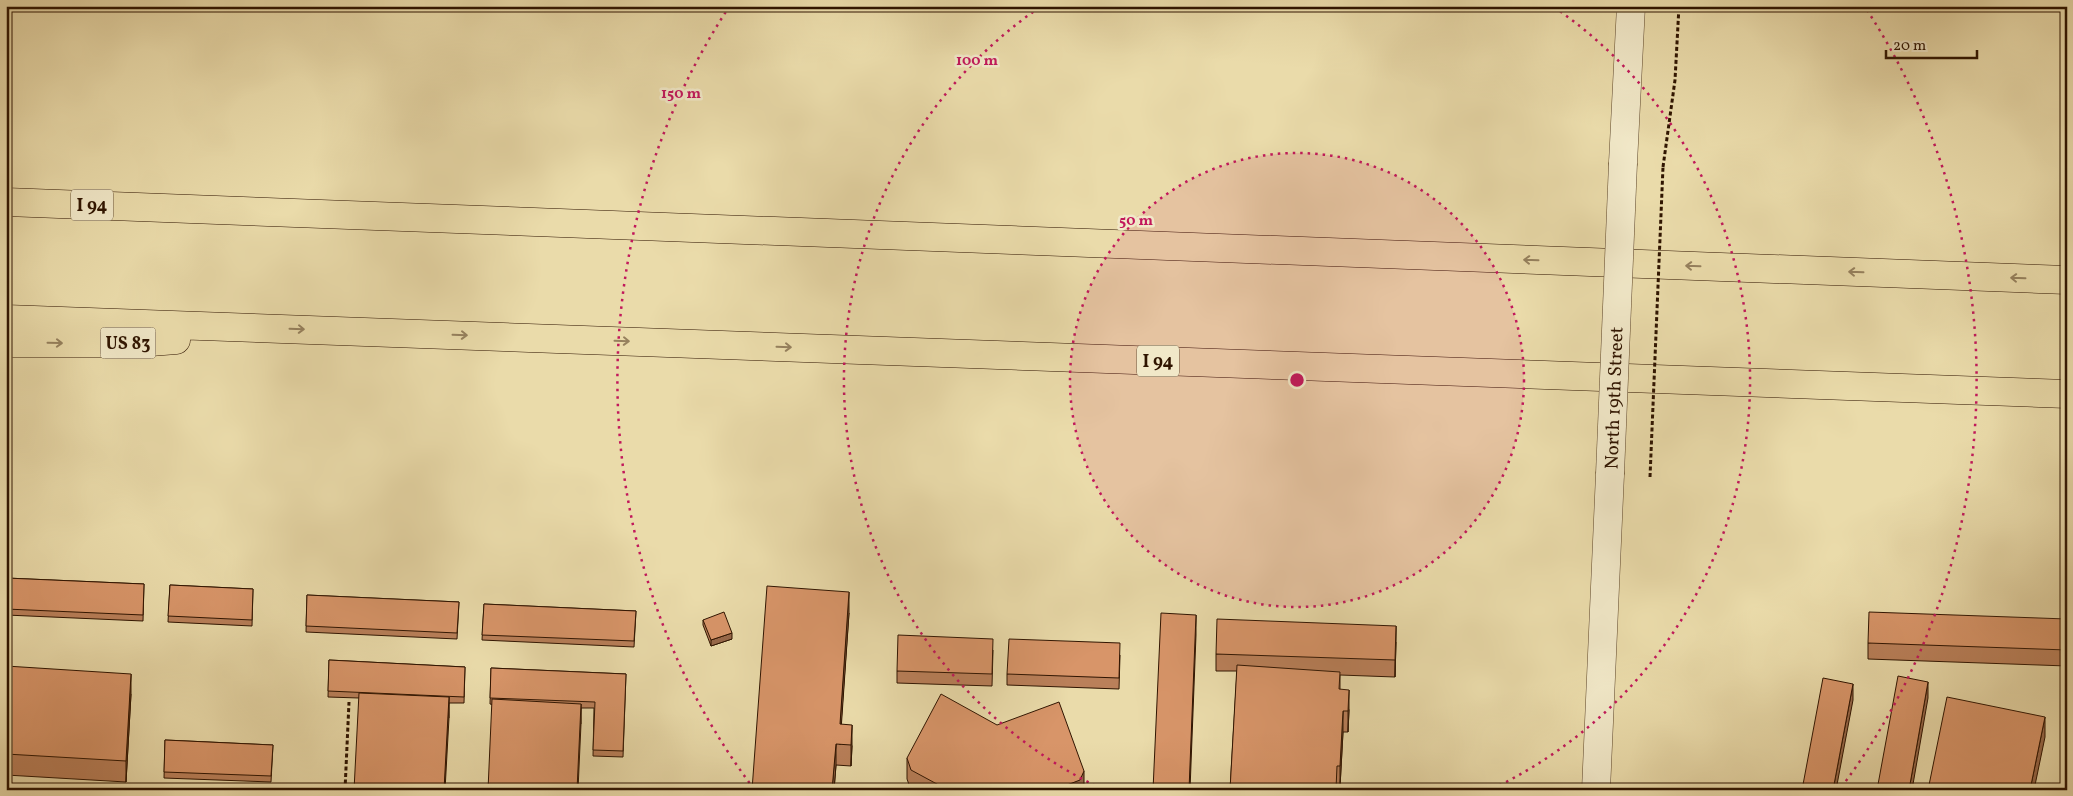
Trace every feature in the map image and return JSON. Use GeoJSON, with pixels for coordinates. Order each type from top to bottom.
{"type":"FeatureCollection","features":[{"type":"Feature","properties":{"kind":"highway"},"geometry":{"type":"LineString","coordinates":[[6,188],[177,208]]}},
{"type":"Feature","properties":{"kind":"highway","name":"I 94"},"geometry":{"type":"LineString","coordinates":[[6,202],[2067,280]]}},
{"type":"Feature","properties":{"kind":"highway","name":"I 94"},"geometry":{"type":"LineString","coordinates":[[6,318],[2067,394]]}},
{"type":"Feature","properties":{"kind":"highway","name":"US 83"},"geometry":{"type":"LineString","coordinates":[[6,343],[137,343],[198,339],[248,327]]}},
{"type":"Feature","properties":{"kind":"street","name":"North 19th Street"},"geometry":{"type":"LineString","coordinates":[[1596,790],[1631,6]]}},
{"type":"Feature","properties":{"kind":"path"},"geometry":{"type":"LineString","coordinates":[[1650,477],[1663,167],[1675,71],[1679,6]]}},
{"type":"Feature","properties":{"kind":"path"},"geometry":{"type":"LineString","coordinates":[[345,790],[349,702]]}},
{"type":"Feature","properties":{"kind":"building"},"geometry":{"type":"Polygon","coordinates":[[[6,578],[144,584],[143,615],[6,609],[6,578]]]}},
{"type":"Feature","properties":{"kind":"building"},"geometry":{"type":"Polygon","coordinates":[[[170,585],[253,589],[252,620],[168,616],[170,585]]]}},
{"type":"Feature","properties":{"kind":"building"},"geometry":{"type":"Polygon","coordinates":[[[767,586],[849,592],[840,724],[852,725],[851,745],[836,744],[832,790],[752,790],[767,586]]]}},
{"type":"Feature","properties":{"kind":"building"},"geometry":{"type":"Polygon","coordinates":[[[307,595],[459,602],[457,633],[306,626],[307,595]]]}},
{"type":"Feature","properties":{"kind":"building"},"geometry":{"type":"Polygon","coordinates":[[[484,604],[636,611],[634,641],[482,635],[484,604]]]}},
{"type":"Feature","properties":{"kind":"building"},"geometry":{"type":"Polygon","coordinates":[[[724,612],[732,633],[711,640],[703,620],[724,612]]]}},
{"type":"Feature","properties":{"kind":"building"},"geometry":{"type":"Polygon","coordinates":[[[1869,612],[2067,619],[2067,650],[1868,643],[1869,612]]]}},
{"type":"Feature","properties":{"kind":"building"},"geometry":{"type":"Polygon","coordinates":[[[1161,613],[1196,615],[1189,790],[1153,790],[1161,613]]]}},
{"type":"Feature","properties":{"kind":"building"},"geometry":{"type":"Polygon","coordinates":[[[1217,619],[1396,626],[1395,660],[1216,654],[1217,619]]]}},
{"type":"Feature","properties":{"kind":"building"},"geometry":{"type":"Polygon","coordinates":[[[898,635],[993,639],[992,674],[897,671],[898,635]]]}},
{"type":"Feature","properties":{"kind":"building"},"geometry":{"type":"Polygon","coordinates":[[[1009,639],[1120,643],[1119,678],[1007,674],[1009,639]]]}},
{"type":"Feature","properties":{"kind":"building"},"geometry":{"type":"Polygon","coordinates":[[[329,660],[465,667],[464,697],[328,691],[329,660]]]}},
{"type":"Feature","properties":{"kind":"building"},"geometry":{"type":"Polygon","coordinates":[[[1237,665],[1340,672],[1339,689],[1349,690],[1348,711],[1343,711],[1340,766],[1337,766],[1336,789],[1341,790],[1230,790],[1237,665]]]}},
{"type":"Feature","properties":{"kind":"building"},"geometry":{"type":"Polygon","coordinates":[[[6,666],[131,674],[126,761],[6,754],[6,666]]]}},
{"type":"Feature","properties":{"kind":"building"},"geometry":{"type":"Polygon","coordinates":[[[491,668],[626,674],[623,751],[593,750],[595,702],[490,698],[491,668]]]}},
{"type":"Feature","properties":{"kind":"building"},"geometry":{"type":"Polygon","coordinates":[[[1898,676],[1928,682],[1909,790],[1877,790],[1898,676]]]}},
{"type":"Feature","properties":{"kind":"building"},"geometry":{"type":"Polygon","coordinates":[[[1823,678],[1853,684],[1833,790],[1802,790],[1823,678]]]}},
{"type":"Feature","properties":{"kind":"building"},"geometry":{"type":"Polygon","coordinates":[[[359,693],[449,697],[444,790],[354,790],[359,693]]]}},
{"type":"Feature","properties":{"kind":"building"},"geometry":{"type":"Polygon","coordinates":[[[941,694],[997,725],[1059,702],[1084,771],[1080,780],[1054,790],[948,790],[911,770],[907,758],[941,694]]]}},
{"type":"Feature","properties":{"kind":"building"},"geometry":{"type":"Polygon","coordinates":[[[1947,697],[2045,717],[2030,790],[1928,790],[1947,697]]]}},
{"type":"Feature","properties":{"kind":"building"},"geometry":{"type":"Polygon","coordinates":[[[492,699],[581,704],[577,790],[488,790],[492,699]]]}},
{"type":"Feature","properties":{"kind":"building"},"geometry":{"type":"Polygon","coordinates":[[[165,740],[273,745],[271,776],[164,772],[165,740]]]}}]}
